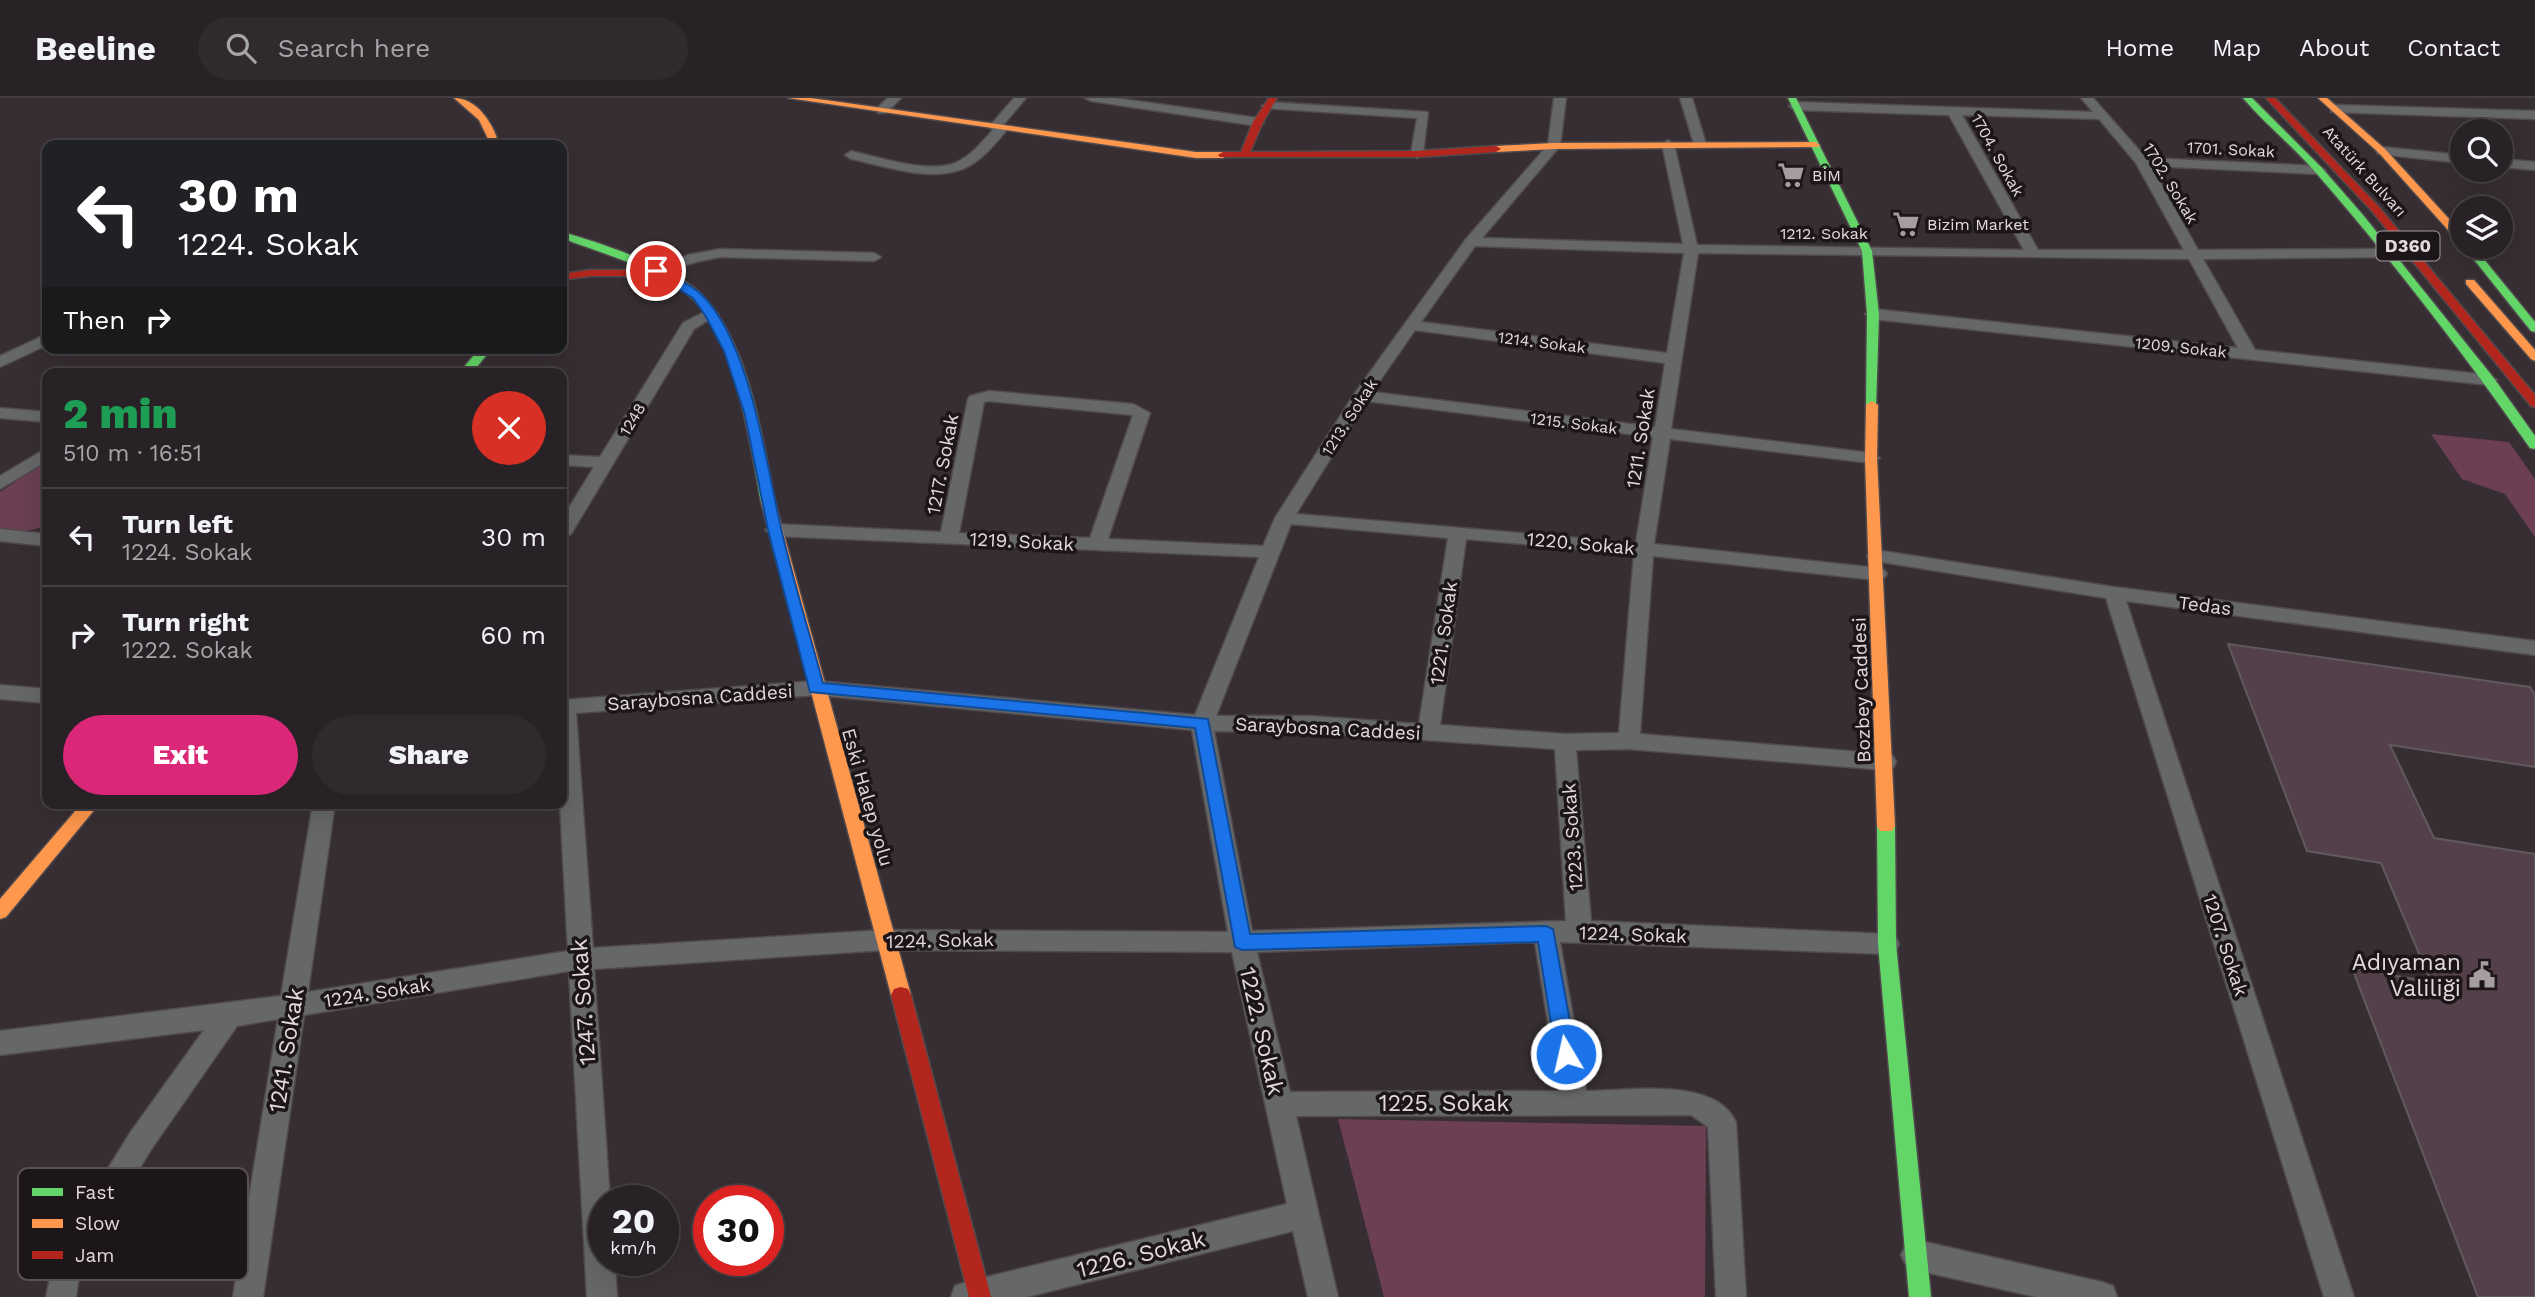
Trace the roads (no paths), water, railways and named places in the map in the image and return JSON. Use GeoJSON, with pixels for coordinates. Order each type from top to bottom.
{"type":"FeatureCollection","features":[{"type":"Feature","properties":{"kind":"main road"},"geometry":{"type":"LineString","coordinates":[[458,98],[484,118],[493,130],[494,140]]}},
{"type":"Feature","properties":{"kind":"main road"},"geometry":{"type":"LineString","coordinates":[[792,98],[822,100],[1196,155],[1417,154],[1554,146],[1668,144],[1815,145]]}},
{"type":"Feature","properties":{"kind":"main road"},"geometry":{"type":"LineString","coordinates":[[2247,98],[2319,170],[2489,380],[2535,445]]}},
{"type":"Feature","properties":{"kind":"main road","name":"Atatürk Bulvarı"},"geometry":{"type":"LineString","coordinates":[[2270,98],[2314,140],[2385,218],[2535,403]]}},
{"type":"Feature","properties":{"kind":"main road"},"geometry":{"type":"LineString","coordinates":[[1245,154],[1258,122],[1270,102]]}},
{"type":"Feature","properties":{"kind":"main road","name":"Bozbey Caddesi"},"geometry":{"type":"LineString","coordinates":[[1793,102],[1867,251],[1873,314],[1871,458],[1885,762],[1887,944],[1920,1297]]}},
{"type":"Feature","properties":{"kind":"main road"},"geometry":{"type":"LineString","coordinates":[[2316,103],[2335,109],[2382,151],[2450,226]]}},
{"type":"Feature","properties":{"kind":"main road","name":"Atatürk Bulvarı"},"geometry":{"type":"LineString","coordinates":[[2316,103],[2347,141]]}},
{"type":"Feature","properties":{"kind":"main road","name":"Eski Halep yolu"},"geometry":{"type":"LineString","coordinates":[[567,237],[656,271],[696,296],[710,314],[730,351],[751,415],[775,530],[886,940],[975,1296]]}},
{"type":"Feature","properties":{"kind":"main road"},"geometry":{"type":"LineString","coordinates":[[2479,259],[2535,329]]}},
{"type":"Feature","properties":{"kind":"main road","name":"D360"},"geometry":{"type":"LineString","coordinates":[[2460,269],[2535,357]]}},
{"type":"Feature","properties":{"kind":"main road"},"geometry":{"type":"LineString","coordinates":[[567,277],[656,271]]}},
{"type":"Feature","properties":{"kind":"main road"},"geometry":{"type":"LineString","coordinates":[[469,368],[481,354]]}},
{"type":"Feature","properties":{"kind":"main road"},"geometry":{"type":"LineString","coordinates":[[0,912],[87,809]]}},
{"type":"Feature","properties":{"kind":"street"},"geometry":{"type":"LineString","coordinates":[[882,110],[895,98]]}},
{"type":"Feature","properties":{"kind":"street"},"geometry":{"type":"LineString","coordinates":[[851,155],[939,171],[960,166],[978,153],[1020,98]]}},
{"type":"Feature","properties":{"kind":"street"},"geometry":{"type":"LineString","coordinates":[[1091,98],[1258,122]]}},
{"type":"Feature","properties":{"kind":"street"},"geometry":{"type":"LineString","coordinates":[[1554,146],[1560,98]]}},
{"type":"Feature","properties":{"kind":"street"},"geometry":{"type":"LineString","coordinates":[[1686,98],[1700,144]]}},
{"type":"Feature","properties":{"kind":"street","name":"1702. Sokak"},"geometry":{"type":"LineString","coordinates":[[2087,98],[2142,162],[2249,354]]}},
{"type":"Feature","properties":{"kind":"street"},"geometry":{"type":"LineString","coordinates":[[2517,98],[2535,115]]}},
{"type":"Feature","properties":{"kind":"street"},"geometry":{"type":"LineString","coordinates":[[1270,102],[1424,115],[1417,154]]}},
{"type":"Feature","properties":{"kind":"street"},"geometry":{"type":"LineString","coordinates":[[1793,102],[2104,116]]}},
{"type":"Feature","properties":{"kind":"street"},"geometry":{"type":"LineString","coordinates":[[2335,109],[2535,115]]}},
{"type":"Feature","properties":{"kind":"street","name":"1704. Sokak"},"geometry":{"type":"LineString","coordinates":[[1954,111],[2033,253]]}},
{"type":"Feature","properties":{"kind":"street","name":"1211. Sokak"},"geometry":{"type":"LineString","coordinates":[[1629,741],[1644,549],[1691,250],[1668,144]]}},
{"type":"Feature","properties":{"kind":"street","name":"1213. Sokak"},"geometry":{"type":"LineString","coordinates":[[1202,723],[1284,518],[1361,396],[1411,325],[1471,243],[1554,146]]}},
{"type":"Feature","properties":{"kind":"street"},"geometry":{"type":"LineString","coordinates":[[2382,151],[2450,158]]}},
{"type":"Feature","properties":{"kind":"street","name":"1701. Sokak"},"geometry":{"type":"LineString","coordinates":[[2142,162],[2319,170]]}},
{"type":"Feature","properties":{"kind":"street"},"geometry":{"type":"LineString","coordinates":[[2513,164],[2535,166]]}},
{"type":"Feature","properties":{"kind":"street","name":"1212. Sokak"},"geometry":{"type":"LineString","coordinates":[[1471,243],[1691,250],[2193,256],[2387,253]]}},
{"type":"Feature","properties":{"kind":"street"},"geometry":{"type":"LineString","coordinates":[[656,271],[692,258],[720,253],[874,257]]}},
{"type":"Feature","properties":{"kind":"street","name":"1248"},"geometry":{"type":"LineString","coordinates":[[567,526],[688,326],[710,314]]}},
{"type":"Feature","properties":{"kind":"street","name":"1209. Sokak"},"geometry":{"type":"LineString","coordinates":[[1873,314],[2489,380]]}},
{"type":"Feature","properties":{"kind":"street","name":"1214. Sokak"},"geometry":{"type":"LineString","coordinates":[[1411,325],[1674,359]]}},
{"type":"Feature","properties":{"kind":"street"},"geometry":{"type":"LineString","coordinates":[[0,362],[42,341]]}},
{"type":"Feature","properties":{"kind":"street","name":"1217. Sokak"},"geometry":{"type":"LineString","coordinates":[[949,538],[976,399],[989,396],[1133,409],[1142,413],[1097,544]]}},
{"type":"Feature","properties":{"kind":"street","name":"1215. Sokak"},"geometry":{"type":"LineString","coordinates":[[1361,396],[1871,458]]}},
{"type":"Feature","properties":{"kind":"street"},"geometry":{"type":"LineString","coordinates":[[0,413],[42,417]]}},
{"type":"Feature","properties":{"kind":"street"},"geometry":{"type":"LineString","coordinates":[[0,484],[42,456]]}},
{"type":"Feature","properties":{"kind":"street"},"geometry":{"type":"LineString","coordinates":[[567,460],[606,462]]}},
{"type":"Feature","properties":{"kind":"street","name":"1220. Sokak"},"geometry":{"type":"LineString","coordinates":[[1284,518],[1644,549],[1877,565]]}},
{"type":"Feature","properties":{"kind":"street","name":"1219. Sokak"},"geometry":{"type":"LineString","coordinates":[[775,530],[1269,552]]}},
{"type":"Feature","properties":{"kind":"street","name":"1221. Sokak"},"geometry":{"type":"LineString","coordinates":[[1429,733],[1458,533]]}},
{"type":"Feature","properties":{"kind":"street"},"geometry":{"type":"LineString","coordinates":[[0,536],[42,540]]}},
{"type":"Feature","properties":{"kind":"street","name":"Tedas"},"geometry":{"type":"LineString","coordinates":[[1877,565],[2535,648]]}},
{"type":"Feature","properties":{"kind":"street","name":"1207. Sokak"},"geometry":{"type":"LineString","coordinates":[[2114,593],[2339,1297]]}},
{"type":"Feature","properties":{"kind":"street","name":"Saraybosna Caddesi"},"geometry":{"type":"LineString","coordinates":[[567,707],[816,688],[1202,723],[1310,724],[1565,742],[1629,741],[1885,762]]}},
{"type":"Feature","properties":{"kind":"street"},"geometry":{"type":"LineString","coordinates":[[0,692],[42,696]]}},
{"type":"Feature","properties":{"kind":"street","name":"1222. Sokak"},"geometry":{"type":"LineString","coordinates":[[1202,723],[1242,942],[1324,1297]]}},
{"type":"Feature","properties":{"kind":"street","name":"1223. Sokak"},"geometry":{"type":"LineString","coordinates":[[1565,742],[1579,932]]}},
{"type":"Feature","properties":{"kind":"street","name":"1247. Sokak"},"geometry":{"type":"LineString","coordinates":[[567,763],[602,1297]]}},
{"type":"Feature","properties":{"kind":"street","name":"1241. Sokak"},"geometry":{"type":"LineString","coordinates":[[248,1297],[323,809]]}},
{"type":"Feature","properties":{"kind":"street","name":"1224. Sokak"},"geometry":{"type":"LineString","coordinates":[[0,1043],[229,1016],[581,959],[886,940],[1242,942],[1579,932],[1887,944]]}},
{"type":"Feature","properties":{"kind":"street"},"geometry":{"type":"LineString","coordinates":[[1546,934],[1574,1102]]}},
{"type":"Feature","properties":{"kind":"street"},"geometry":{"type":"LineString","coordinates":[[124,1168],[229,1016]]}},
{"type":"Feature","properties":{"kind":"street","name":"1225. Sokak"},"geometry":{"type":"LineString","coordinates":[[1279,1104],[1691,1103],[1716,1115],[1722,1122],[1731,1297]]}},
{"type":"Feature","properties":{"kind":"street","name":"1226. Sokak"},"geometry":{"type":"LineString","coordinates":[[975,1296],[1304,1214]]}},
{"type":"Feature","properties":{"kind":"street"},"geometry":{"type":"LineString","coordinates":[[1916,1255],[2102,1297]]}},
{"type":"Feature","properties":{"kind":"place","name":"BİM"},"geometry":{"type":"Point","coordinates":[1791,175]}},
{"type":"Feature","properties":{"kind":"place","name":"Bizim Market"},"geometry":{"type":"Point","coordinates":[1906,224]}},
{"type":"Feature","properties":{"kind":"place","name":"Adıyaman Valiliği"},"geometry":{"type":"Point","coordinates":[2482,975]}}]}
